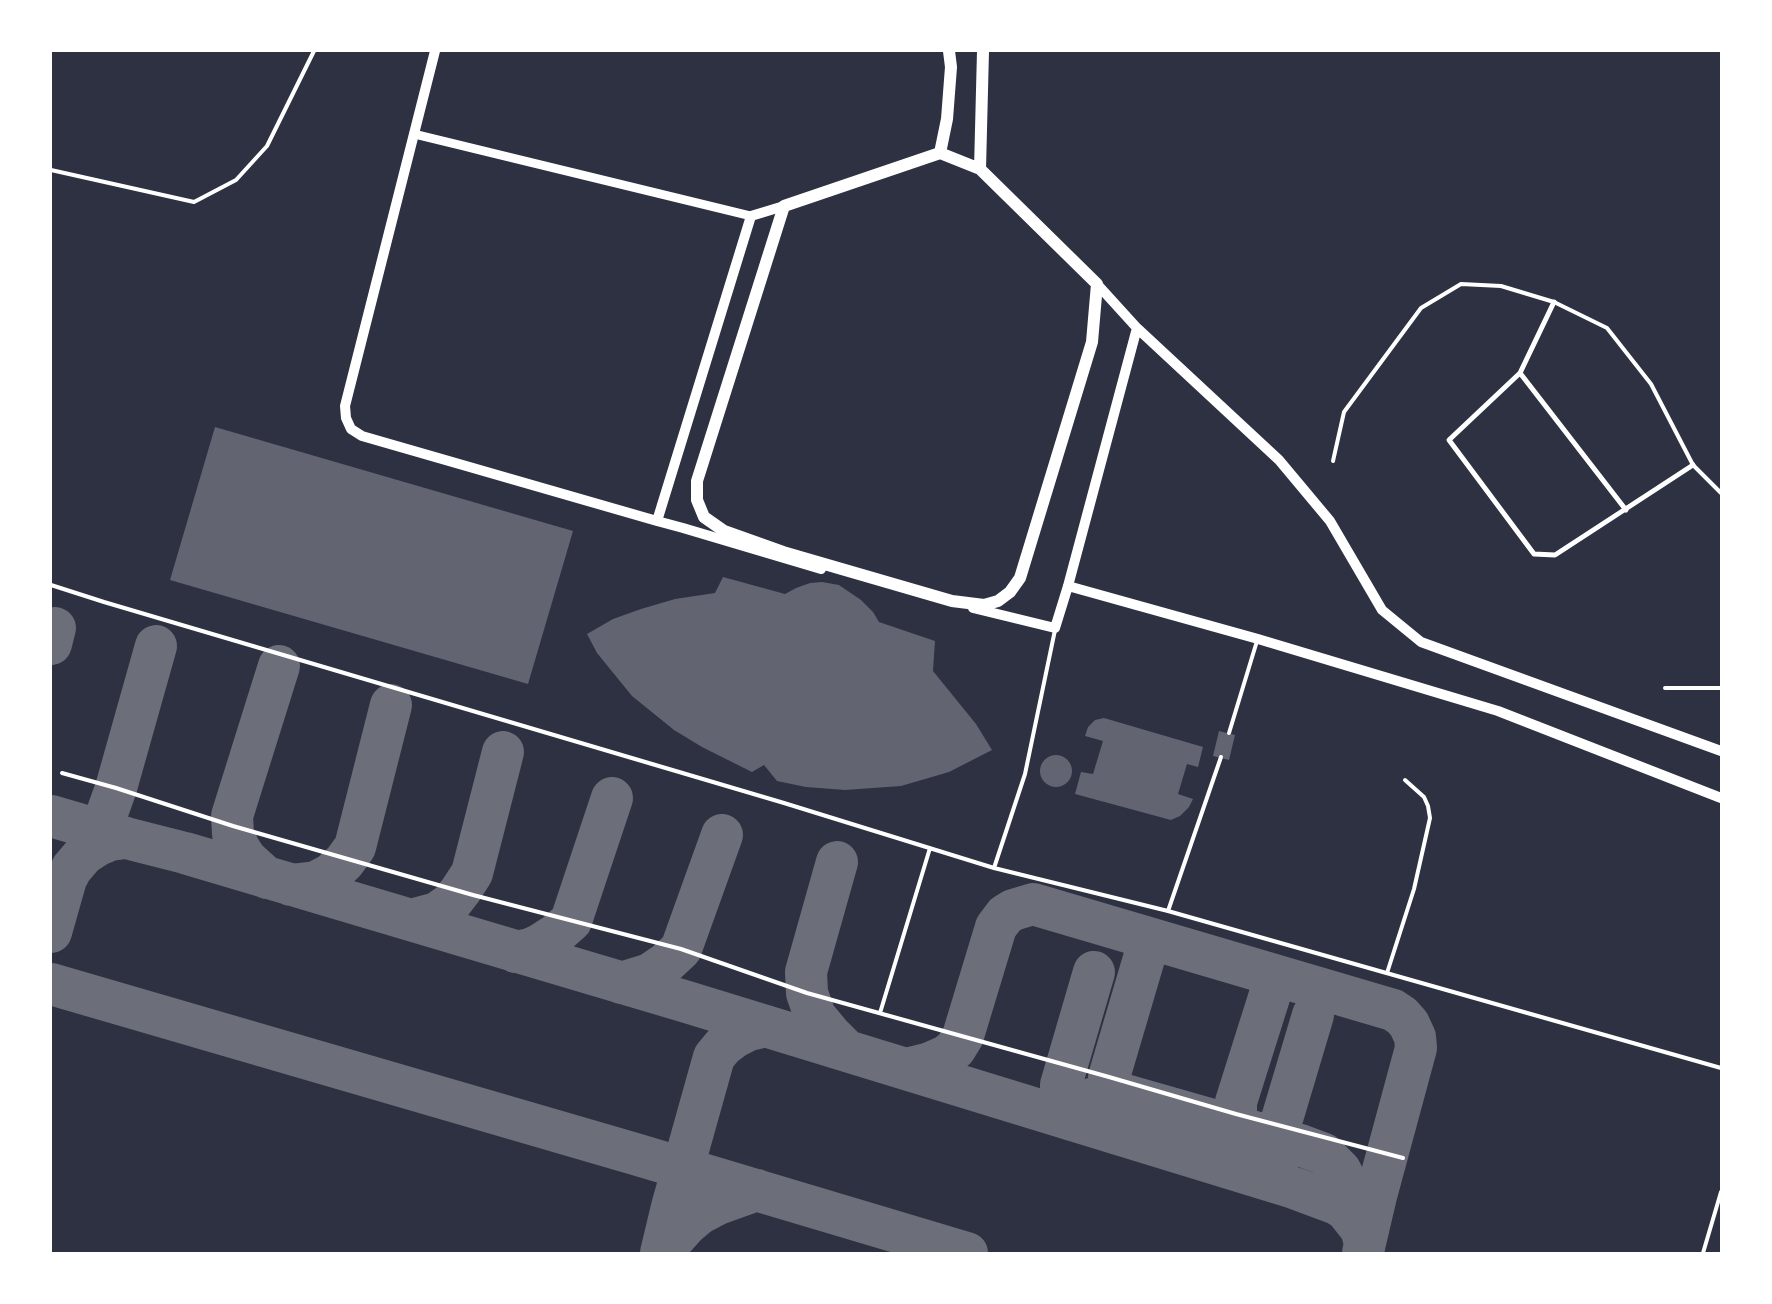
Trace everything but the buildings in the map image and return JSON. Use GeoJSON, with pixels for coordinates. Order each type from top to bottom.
{"type":"FeatureCollection","features":[{"type":"Feature","properties":{"kind":"main road"},"geometry":{"type":"LineString","coordinates":[[435,51],[346,406],[346,418],[351,429],[362,436],[791,561],[910,593],[1055,628],[1068,586],[1136,328]]}},
{"type":"Feature","properties":{"kind":"main road"},"geometry":{"type":"LineString","coordinates":[[940,153],[947,119],[951,67],[949,51]]}},
{"type":"Feature","properties":{"kind":"main road"},"geometry":{"type":"LineString","coordinates":[[980,169],[983,51]]}},
{"type":"Feature","properties":{"kind":"main road"},"geometry":{"type":"LineString","coordinates":[[657,521],[751,216],[940,153],[980,169],[1097,284],[1136,328],[1278,460],[1330,521],[1382,610],[1421,642],[1721,751]]}},
{"type":"Feature","properties":{"kind":"main road"},"geometry":{"type":"LineString","coordinates":[[784,206],[697,481],[697,500],[704,517],[724,531],[783,552],[952,601],[984,605],[998,601],[1010,592],[1020,578],[1092,342],[1097,284]]}},
{"type":"Feature","properties":{"kind":"main road"},"geometry":{"type":"LineString","coordinates":[[1068,586],[1258,639],[1498,712],[1721,798]]}},
{"type":"Feature","properties":{"kind":"street"},"geometry":{"type":"LineString","coordinates":[[414,134],[751,216]]}},
{"type":"Feature","properties":{"kind":"street"},"geometry":{"type":"LineString","coordinates":[[1554,302],[1520,373],[1449,440],[1534,554],[1555,555],[1693,465]]}},
{"type":"Feature","properties":{"kind":"street"},"geometry":{"type":"LineString","coordinates":[[1520,373],[1626,510]]}},
{"type":"Feature","properties":{"kind":"lane"},"geometry":{"type":"LineString","coordinates":[[51,170],[194,202],[236,180],[266,146],[314,51]]}},
{"type":"Feature","properties":{"kind":"lane"},"geometry":{"type":"LineString","coordinates":[[1333,461],[1344,412],[1420,308],[1461,284],[1501,286],[1554,302],[1607,328],[1651,384],[1693,465],[1721,494]]}},
{"type":"Feature","properties":{"kind":"lane"},"geometry":{"type":"LineString","coordinates":[[51,585],[123,608],[784,803],[994,868],[1168,912],[1721,1068]]}},
{"type":"Feature","properties":{"kind":"lane"},"geometry":{"type":"LineString","coordinates":[[994,868],[1025,774],[1055,628]]}},
{"type":"Feature","properties":{"kind":"lane"},"geometry":{"type":"LineString","coordinates":[[1229,733],[1258,639]]}},
{"type":"Feature","properties":{"kind":"lane"},"geometry":{"type":"LineString","coordinates":[[1665,688],[1721,688]]}},
{"type":"Feature","properties":{"kind":"lane"},"geometry":{"type":"LineString","coordinates":[[1168,912],[1221,757]]}},
{"type":"Feature","properties":{"kind":"lane"},"geometry":{"type":"LineString","coordinates":[[62,773],[116,788],[233,826],[473,895],[681,949],[807,993],[1109,1076],[1236,1114],[1402,1158]]}},
{"type":"Feature","properties":{"kind":"lane"},"geometry":{"type":"LineString","coordinates":[[1387,973],[1414,889],[1430,818],[1424,797],[1405,780]]}},
{"type":"Feature","properties":{"kind":"lane"},"geometry":{"type":"LineString","coordinates":[[880,1013],[930,848]]}},
{"type":"Feature","properties":{"kind":"lane"},"geometry":{"type":"LineString","coordinates":[[1703,1253],[1721,1192]]}},
{"type":"Feature","properties":{"kind":"taxiway"},"geometry":{"type":"LineString","coordinates":[[51,644],[55,628]]}},
{"type":"Feature","properties":{"kind":"taxiway"},"geometry":{"type":"LineString","coordinates":[[84,854],[101,830],[116,788],[156,646]]}},
{"type":"Feature","properties":{"kind":"taxiway"},"geometry":{"type":"LineString","coordinates":[[267,878],[246,859],[239,848],[233,834],[232,816],[279,666]]}},
{"type":"Feature","properties":{"kind":"taxiway"},"geometry":{"type":"LineString","coordinates":[[291,885],[316,882],[331,874],[344,862],[355,847],[391,705]]}},
{"type":"Feature","properties":{"kind":"taxiway"},"geometry":{"type":"LineString","coordinates":[[411,920],[437,913],[451,903],[472,873],[503,752]]}},
{"type":"Feature","properties":{"kind":"taxiway"},"geometry":{"type":"LineString","coordinates":[[516,952],[541,944],[571,921],[612,798]]}},
{"type":"Feature","properties":{"kind":"taxiway"},"geometry":{"type":"LineString","coordinates":[[51,816],[126,838]]}},
{"type":"Feature","properties":{"kind":"taxiway"},"geometry":{"type":"LineString","coordinates":[[621,983],[650,974],[681,949],[722,835]]}},
{"type":"Feature","properties":{"kind":"taxiway"},"geometry":{"type":"LineString","coordinates":[[51,932],[66,879],[72,868],[84,854],[98,845],[110,840],[126,838],[185,853],[687,1002],[1294,1188],[1337,1204],[1346,1210],[1361,1229],[1365,1243],[1363,1253]]}},
{"type":"Feature","properties":{"kind":"taxiway"},"geometry":{"type":"LineString","coordinates":[[837,862],[806,972],[807,993],[815,1016],[847,1051]]}},
{"type":"Feature","properties":{"kind":"taxiway"},"geometry":{"type":"LineString","coordinates":[[906,1069],[930,1063],[946,1056],[955,1049],[963,1036],[996,927],[1005,915],[1013,910],[1033,904],[1393,1010],[1409,1024],[1415,1037],[1416,1048],[1365,1243]]}},
{"type":"Feature","properties":{"kind":"taxiway"},"geometry":{"type":"LineString","coordinates":[[1127,1117],[1113,1093],[1109,1077],[1145,955]]}},
{"type":"Feature","properties":{"kind":"taxiway"},"geometry":{"type":"LineString","coordinates":[[1071,1120],[1061,1099],[1061,1085],[1094,972]]}},
{"type":"Feature","properties":{"kind":"taxiway"},"geometry":{"type":"LineString","coordinates":[[51,984],[967,1253]]}},
{"type":"Feature","properties":{"kind":"taxiway"},"geometry":{"type":"LineString","coordinates":[[1249,1151],[1236,1127],[1236,1102],[1272,988]]}},
{"type":"Feature","properties":{"kind":"taxiway"},"geometry":{"type":"LineString","coordinates":[[1277,1167],[1274,1155],[1276,1139],[1313,1015]]}},
{"type":"Feature","properties":{"kind":"taxiway"},"geometry":{"type":"LineString","coordinates":[[661,1253],[714,1057],[723,1046],[735,1037],[749,1030],[766,1026]]}},
{"type":"Feature","properties":{"kind":"taxiway"},"geometry":{"type":"LineString","coordinates":[[1054,1114],[1088,1100],[1107,1094],[1118,1093],[1300,1145],[1324,1154],[1340,1170],[1354,1197]]}},
{"type":"Feature","properties":{"kind":"taxiway"},"geometry":{"type":"LineString","coordinates":[[661,1253],[686,1225],[699,1214],[718,1204],[757,1190]]}}]}
